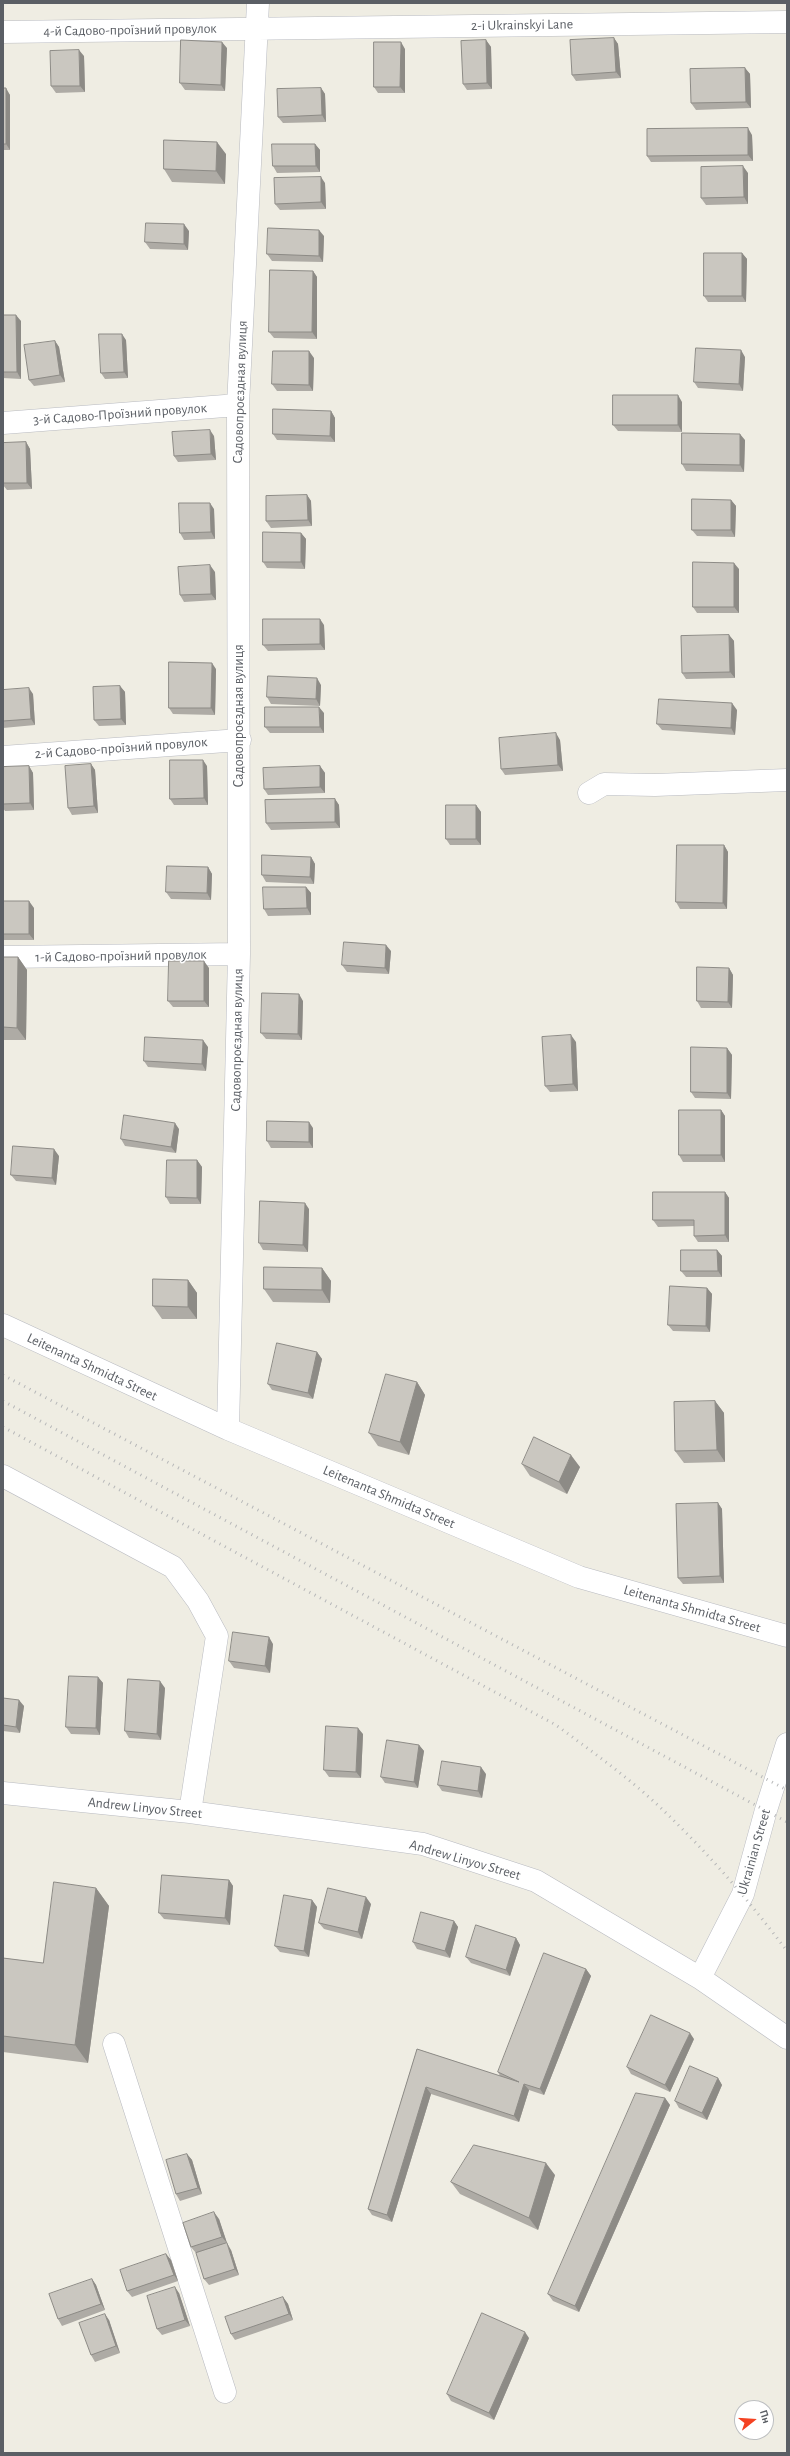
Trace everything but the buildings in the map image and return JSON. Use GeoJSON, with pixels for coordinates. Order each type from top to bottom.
{"type":"FeatureCollection","features":[{"type":"Feature","properties":{"kind":"street","name":"Садовопроєздная вулиця"},"geometry":{"type":"LineString","coordinates":[[228,1428],[239,954],[240,740],[238,405],[258,3]]}},
{"type":"Feature","properties":{"kind":"street","name":"2-i Ukrainskyi Lane"},"geometry":{"type":"LineString","coordinates":[[257,28],[787,22]]}},
{"type":"Feature","properties":{"kind":"street","name":"4-й Садово-проїзний провулок"},"geometry":{"type":"LineString","coordinates":[[3,32],[257,28]]}},
{"type":"Feature","properties":{"kind":"street","name":"3-й Садово-Проїзний провулок"},"geometry":{"type":"LineString","coordinates":[[3,423],[238,405]]}},
{"type":"Feature","properties":{"kind":"street","name":"2-й Садово-проїзний провулок"},"geometry":{"type":"LineString","coordinates":[[3,757],[240,740]]}},
{"type":"Feature","properties":{"kind":"street"},"geometry":{"type":"LineString","coordinates":[[589,793],[604,784],[655,785],[787,780]]}},
{"type":"Feature","properties":{"kind":"street","name":"1-й Садово-проїзний провулок"},"geometry":{"type":"LineString","coordinates":[[3,957],[239,954]]}},
{"type":"Feature","properties":{"kind":"street","name":"Leitenanta Shmidta Street"},"geometry":{"type":"LineString","coordinates":[[3,1325],[228,1428],[579,1578],[787,1636]]}},
{"type":"Feature","properties":{"kind":"street"},"geometry":{"type":"LineString","coordinates":[[3,1476],[173,1567],[198,1601],[217,1636],[190,1812]]}},
{"type":"Feature","properties":{"kind":"street","name":"Ukrainian Street"},"geometry":{"type":"LineString","coordinates":[[700,1978],[743,1894],[766,1810],[787,1744]]}},
{"type":"Feature","properties":{"kind":"street","name":"Andrew Linyov Street"},"geometry":{"type":"LineString","coordinates":[[3,1793],[190,1812],[423,1844],[536,1881],[700,1978],[787,2038]]}},
{"type":"Feature","properties":{"kind":"street"},"geometry":{"type":"LineString","coordinates":[[114,2044],[225,2392]]}},
{"type":"Feature","properties":{"kind":"railway"},"geometry":{"type":"LineString","coordinates":[[3,1375],[787,1790]]}},
{"type":"Feature","properties":{"kind":"railway"},"geometry":{"type":"LineString","coordinates":[[3,1401],[787,1822]]}},
{"type":"Feature","properties":{"kind":"railway"},"geometry":{"type":"LineString","coordinates":[[3,1427],[556,1725],[626,1778],[665,1812],[729,1879],[787,1951]]}}]}
